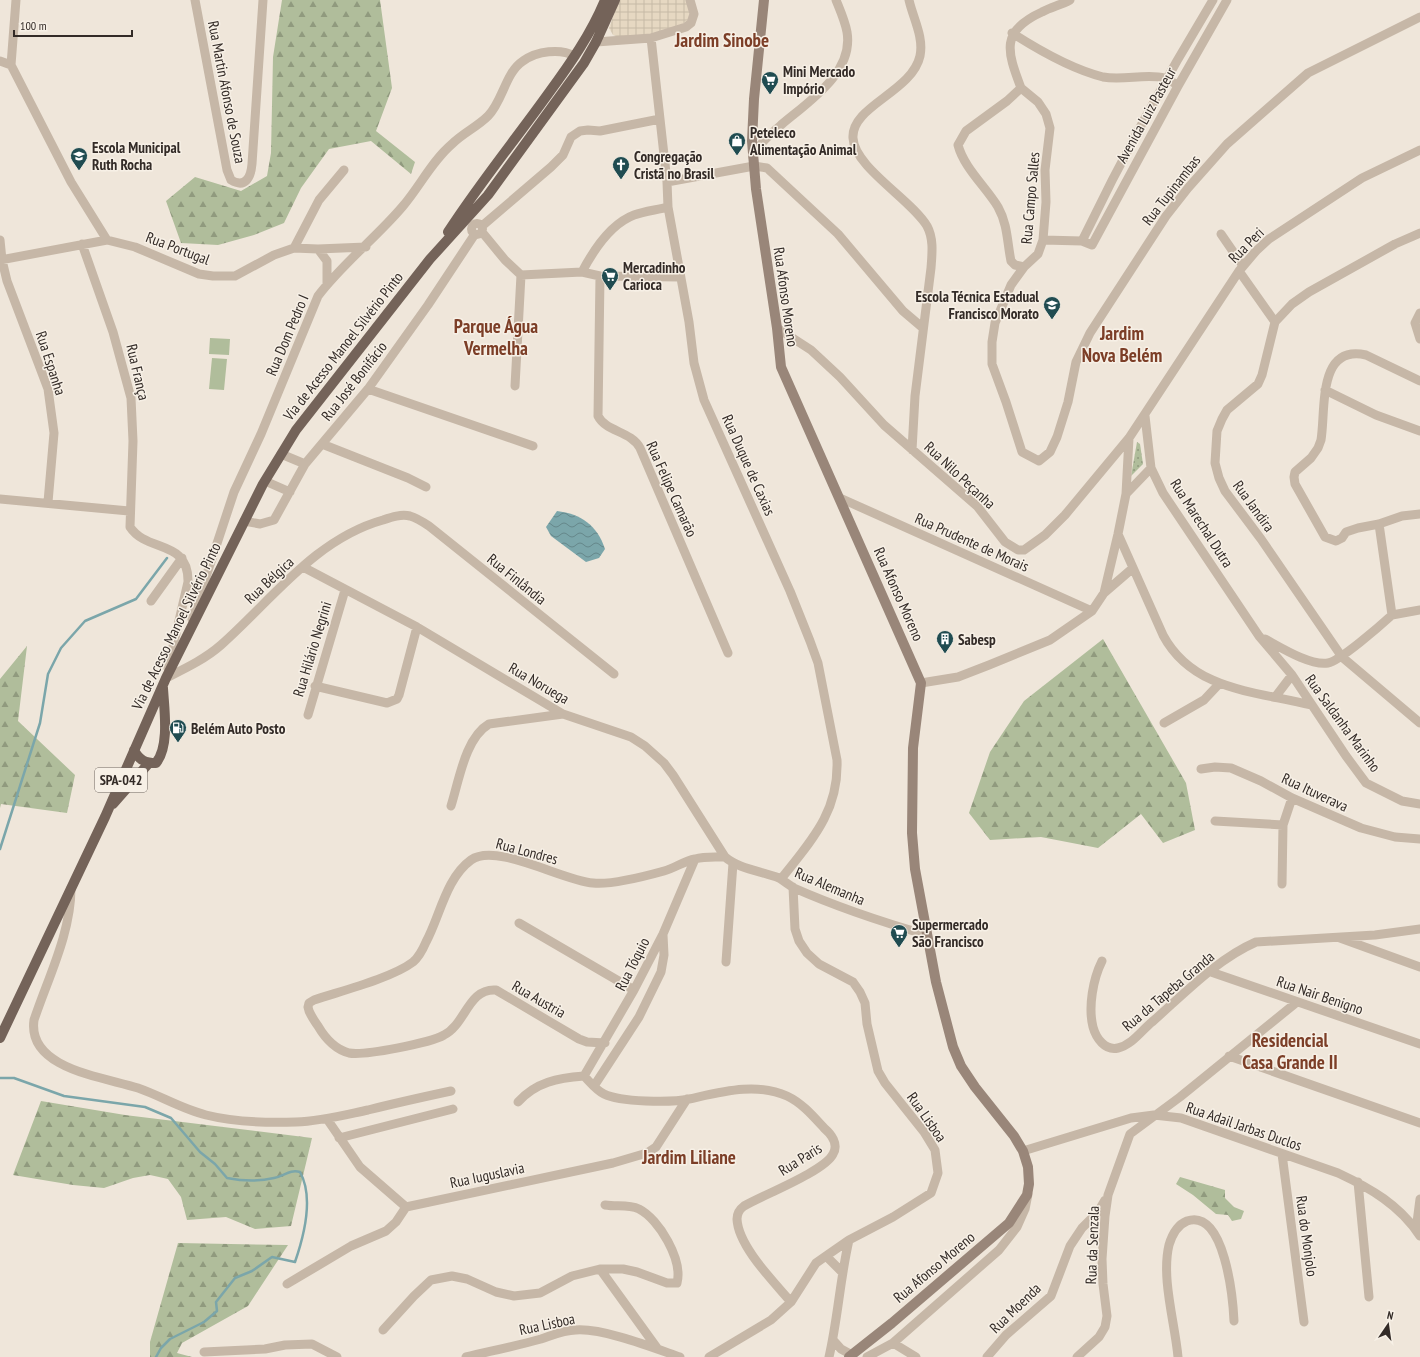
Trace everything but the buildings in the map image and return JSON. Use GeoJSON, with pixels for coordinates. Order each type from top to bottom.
{"type":"FeatureCollection","features":[{"type":"Feature","properties":{"kind":"main road","name":"Via de Acesso Manoel Silvério Pinto"},"geometry":{"type":"LineString","coordinates":[[0,1038],[108,810],[164,682],[265,481],[296,430],[470,208],[575,56],[598,17],[605,0]]}},
{"type":"Feature","properties":{"kind":"main road","name":"Via de Acesso Manoel Silvério Pinto"},"geometry":{"type":"LineString","coordinates":[[470,208],[488,195],[584,63],[596,42],[614,0]]}},
{"type":"Feature","properties":{"kind":"main road","name":"Rua Afonso Moreno"},"geometry":{"type":"LineString","coordinates":[[764,0],[754,99],[752,141],[756,189],[777,328],[781,367],[810,436],[840,498],[921,683],[913,748],[912,826],[915,869],[936,982],[953,1047],[961,1066],[974,1088],[1014,1136],[1024,1152],[1028,1167],[1028,1190],[1018,1211],[1009,1223],[892,1323],[850,1356]]}},
{"type":"Feature","properties":{"kind":"main road"},"geometry":{"type":"LineString","coordinates":[[561,94],[578,62],[578,59],[575,56]]}},
{"type":"Feature","properties":{"kind":"main road","name":"Via de Acesso Manoel Silvério Pinto"},"geometry":{"type":"LineString","coordinates":[[430,259],[476,227],[470,208]]}},
{"type":"Feature","properties":{"kind":"main road"},"geometry":{"type":"LineString","coordinates":[[134,750],[138,758],[149,763],[156,763],[161,757],[163,751],[165,713],[164,682]]}},
{"type":"Feature","properties":{"kind":"main road"},"geometry":{"type":"LineString","coordinates":[[108,810],[149,763]]}},
{"type":"Feature","properties":{"kind":"street"},"geometry":{"type":"LineString","coordinates":[[16,0],[11,65],[71,182],[107,240]]}},
{"type":"Feature","properties":{"kind":"street","name":"Rua Martin Afonso de Souza"},"geometry":{"type":"LineString","coordinates":[[195,0],[227,170],[231,180],[240,182],[246,181],[250,177],[252,164],[263,0]]}},
{"type":"Feature","properties":{"kind":"street"},"geometry":{"type":"LineString","coordinates":[[596,42],[651,38],[686,27],[691,23],[694,14],[690,0]]}},
{"type":"Feature","properties":{"kind":"street"},"geometry":{"type":"LineString","coordinates":[[754,161],[761,143],[826,86],[842,63],[847,47],[847,33],[836,0]]}},
{"type":"Feature","properties":{"kind":"street"},"geometry":{"type":"LineString","coordinates":[[908,0],[920,43],[920,56],[915,70],[896,90],[862,116],[853,130],[853,140],[865,163],[918,215],[930,233],[933,249],[932,262],[922,328],[915,396],[912,450]]}},
{"type":"Feature","properties":{"kind":"street"},"geometry":{"type":"LineString","coordinates":[[1024,267],[1011,261],[1008,232],[1003,218],[990,195],[961,155],[958,145],[966,131],[1007,101],[1021,88],[1011,61],[1010,48],[1012,33],[1029,19],[1070,0]]}},
{"type":"Feature","properties":{"kind":"street","name":"Avenida Luiz Pasteur"},"geometry":{"type":"LineString","coordinates":[[1213,0],[1165,78],[1082,241],[1092,245],[1178,86],[1227,0]]}},
{"type":"Feature","properties":{"kind":"street","name":"Rua Tupinambas"},"geometry":{"type":"LineString","coordinates":[[1039,461],[1050,452],[1057,437],[1068,402],[1076,362],[1090,333],[1162,222],[1188,188],[1227,144],[1308,73],[1420,17]]}},
{"type":"Feature","properties":{"kind":"street"},"geometry":{"type":"LineString","coordinates":[[1012,33],[1037,49],[1084,71],[1104,77],[1123,79],[1165,78],[1178,86]]}},
{"type":"Feature","properties":{"kind":"street","name":"Rua Duque de Caxias"},"geometry":{"type":"LineString","coordinates":[[651,38],[667,182],[668,207],[699,385],[704,400],[790,591],[815,655],[836,760],[837,775],[832,803],[808,844],[781,879]]}},
{"type":"Feature","properties":{"kind":"street","name":"Rua Dom Pedro I"},"geometry":{"type":"LineString","coordinates":[[185,641],[234,492],[261,434],[314,302],[327,284],[366,247],[403,205],[446,149],[488,116],[519,64],[532,56],[544,53],[568,52],[575,56]]}},
{"type":"Feature","properties":{"kind":"street"},"geometry":{"type":"LineString","coordinates":[[0,61],[11,65]]}},
{"type":"Feature","properties":{"kind":"street","name":"Rua Campo Salles"},"geometry":{"type":"LineString","coordinates":[[1021,88],[1038,102],[1046,114],[1050,128],[1046,170],[1046,202],[1043,240],[1038,254],[1024,267],[1011,285],[995,323],[992,342],[992,364],[1022,452],[1039,461]]}},
{"type":"Feature","properties":{"kind":"street","name":"Rua José Bonifácio"},"geometry":{"type":"LineString","coordinates":[[244,521],[260,524],[274,520],[305,464],[368,389],[428,305],[476,227],[555,163],[563,155],[571,137],[580,131],[600,131],[660,119]]}},
{"type":"Feature","properties":{"kind":"street","name":"Rua Peri"},"geometry":{"type":"LineString","coordinates":[[1145,416],[1180,359],[1241,268],[1270,239],[1362,178],[1420,150]]}},
{"type":"Feature","properties":{"kind":"street"},"geometry":{"type":"LineString","coordinates":[[667,182],[754,161],[767,168],[838,234],[903,311],[922,328]]}},
{"type":"Feature","properties":{"kind":"street"},"geometry":{"type":"LineString","coordinates":[[294,248],[319,200],[344,170]]}},
{"type":"Feature","properties":{"kind":"street"},"geometry":{"type":"LineString","coordinates":[[582,272],[591,256],[614,228],[633,215],[668,207]]}},
{"type":"Feature","properties":{"kind":"street"},"geometry":{"type":"LineString","coordinates":[[476,227],[505,260],[521,275],[582,272],[600,276],[680,277]]}},
{"type":"Feature","properties":{"kind":"street","name":"Rua Jandira"},"geometry":{"type":"LineString","coordinates":[[1420,233],[1395,244],[1309,292],[1292,304],[1275,322],[1262,375],[1258,384],[1227,410],[1222,419],[1217,431],[1215,463],[1224,491],[1261,540],[1342,657],[1420,723]]}},
{"type":"Feature","properties":{"kind":"street"},"geometry":{"type":"LineString","coordinates":[[1221,234],[1275,322]]}},
{"type":"Feature","properties":{"kind":"street","name":"Rua Espanha"},"geometry":{"type":"LineString","coordinates":[[0,240],[1,260],[7,281],[48,389],[54,433],[48,502]]}},
{"type":"Feature","properties":{"kind":"street","name":"Rua Portugal"},"geometry":{"type":"LineString","coordinates":[[1,260],[107,240],[135,247],[199,274],[213,276],[235,276],[274,255],[294,248],[318,249],[366,247]]}},
{"type":"Feature","properties":{"kind":"street"},"geometry":{"type":"LineString","coordinates":[[1043,240],[1082,241]]}},
{"type":"Feature","properties":{"kind":"street","name":"Rua França"},"geometry":{"type":"LineString","coordinates":[[82,244],[114,332],[131,398],[134,441],[129,511]]}},
{"type":"Feature","properties":{"kind":"street"},"geometry":{"type":"LineString","coordinates":[[318,249],[328,260],[327,284]]}},
{"type":"Feature","properties":{"kind":"street"},"geometry":{"type":"LineString","coordinates":[[515,386],[521,275]]}},
{"type":"Feature","properties":{"kind":"street","name":"Rua Felipe Camarão"},"geometry":{"type":"LineString","coordinates":[[600,276],[598,416],[604,423],[631,436],[640,448],[728,653]]}},
{"type":"Feature","properties":{"kind":"street"},"geometry":{"type":"LineString","coordinates":[[1420,313],[1415,322],[1416,330],[1420,339]]}},
{"type":"Feature","properties":{"kind":"street","name":"Rua Nilo Peçanha"},"geometry":{"type":"LineString","coordinates":[[777,328],[811,350],[840,377],[884,425],[977,506],[1005,542],[1018,550],[1030,547],[1045,535],[1129,438],[1145,416]]}},
{"type":"Feature","properties":{"kind":"street"},"geometry":{"type":"LineString","coordinates":[[1420,381],[1393,369],[1378,359],[1357,353],[1344,358],[1330,369],[1327,375],[1321,440],[1318,448],[1311,458],[1298,469],[1294,477],[1295,484],[1313,512],[1322,533],[1330,540],[1336,541],[1342,538],[1346,532],[1379,524],[1402,516],[1420,514]]}},
{"type":"Feature","properties":{"kind":"street"},"geometry":{"type":"LineString","coordinates":[[368,389],[533,446]]}},
{"type":"Feature","properties":{"kind":"street"},"geometry":{"type":"LineString","coordinates":[[1325,390],[1376,415],[1420,431]]}},
{"type":"Feature","properties":{"kind":"street","name":"Rua Marechal Dutra"},"geometry":{"type":"LineString","coordinates":[[1145,416],[1151,468],[1173,509],[1259,636]]}},
{"type":"Feature","properties":{"kind":"street"},"geometry":{"type":"LineString","coordinates":[[1104,593],[1126,494],[1129,438]]}},
{"type":"Feature","properties":{"kind":"street"},"geometry":{"type":"LineString","coordinates":[[322,444],[408,478],[426,487]]}},
{"type":"Feature","properties":{"kind":"street"},"geometry":{"type":"LineString","coordinates":[[281,454],[305,464]]}},
{"type":"Feature","properties":{"kind":"street"},"geometry":{"type":"LineString","coordinates":[[1126,494],[1151,468]]}},
{"type":"Feature","properties":{"kind":"street"},"geometry":{"type":"LineString","coordinates":[[265,481],[290,492]]}},
{"type":"Feature","properties":{"kind":"street","name":"Rua Prudente de Morais"},"geometry":{"type":"LineString","coordinates":[[840,498],[1092,610]]}},
{"type":"Feature","properties":{"kind":"street"},"geometry":{"type":"LineString","coordinates":[[0,499],[48,502],[129,511],[130,527],[133,532],[182,558],[187,566],[188,582],[164,682]]}},
{"type":"Feature","properties":{"kind":"street","name":"Rua Bélgica"},"geometry":{"type":"LineString","coordinates":[[164,682],[195,664],[220,645],[303,567],[340,537],[377,522],[398,516]]}},
{"type":"Feature","properties":{"kind":"street","name":"Rua Finlândia"},"geometry":{"type":"LineString","coordinates":[[398,516],[409,516],[429,526],[614,674]]}},
{"type":"Feature","properties":{"kind":"street"},"geometry":{"type":"LineString","coordinates":[[1379,524],[1392,615]]}},
{"type":"Feature","properties":{"kind":"street"},"geometry":{"type":"LineString","coordinates":[[1118,534],[1132,568],[1170,648],[1188,667],[1219,684],[1311,705]]}},
{"type":"Feature","properties":{"kind":"street"},"geometry":{"type":"LineString","coordinates":[[151,601],[182,558]]}},
{"type":"Feature","properties":{"kind":"street","name":"Rua Noruega"},"geometry":{"type":"LineString","coordinates":[[303,567],[417,628],[563,714],[631,737],[645,746],[664,763],[673,775],[729,860]]}},
{"type":"Feature","properties":{"kind":"street"},"geometry":{"type":"LineString","coordinates":[[921,683],[958,677],[1050,640],[1092,610],[1104,593],[1132,568]]}},
{"type":"Feature","properties":{"kind":"street","name":"Rua Hilário Negrini"},"geometry":{"type":"LineString","coordinates":[[308,715],[315,686],[345,590]]}},
{"type":"Feature","properties":{"kind":"street"},"geometry":{"type":"LineString","coordinates":[[1259,636],[1296,655],[1315,662],[1328,663],[1342,657],[1392,615],[1420,610]]}},
{"type":"Feature","properties":{"kind":"street"},"geometry":{"type":"LineString","coordinates":[[315,686],[378,701],[392,702],[399,695],[417,628]]}},
{"type":"Feature","properties":{"kind":"street","name":"Rua Saldanha Marinho"},"geometry":{"type":"LineString","coordinates":[[1259,636],[1292,675],[1311,705],[1366,783],[1402,801],[1420,804]]}},
{"type":"Feature","properties":{"kind":"street"},"geometry":{"type":"LineString","coordinates":[[1276,696],[1292,675]]}},
{"type":"Feature","properties":{"kind":"street"},"geometry":{"type":"LineString","coordinates":[[1164,723],[1200,703],[1219,684]]}},
{"type":"Feature","properties":{"kind":"street"},"geometry":{"type":"LineString","coordinates":[[451,806],[470,746],[482,729],[489,724],[563,714]]}},
{"type":"Feature","properties":{"kind":"street","name":"Rua Ituverava"},"geometry":{"type":"LineString","coordinates":[[1201,769],[1215,767],[1231,768],[1262,781],[1292,798],[1377,833],[1420,838]]}},
{"type":"Feature","properties":{"kind":"street"},"geometry":{"type":"LineString","coordinates":[[1282,884],[1283,825],[1292,798]]}},
{"type":"Feature","properties":{"kind":"street"},"geometry":{"type":"LineString","coordinates":[[1215,821],[1283,825]]}},
{"type":"Feature","properties":{"kind":"street","name":"Rua Londres"},"geometry":{"type":"LineString","coordinates":[[451,1031],[436,1039],[419,1043],[359,1054],[349,1053],[339,1049],[323,1035],[308,1010],[309,1003],[393,973],[414,961],[420,955],[434,928],[449,888],[457,874],[464,866],[477,857],[487,855],[500,857],[543,868],[581,882],[594,883],[606,883],[664,870],[695,859],[729,860]]}},
{"type":"Feature","properties":{"kind":"street","name":"Rua Tóquio"},"geometry":{"type":"LineString","coordinates":[[584,1076],[605,1043],[663,934],[695,859]]}},
{"type":"Feature","properties":{"kind":"street"},"geometry":{"type":"LineString","coordinates":[[726,962],[729,860]]}},
{"type":"Feature","properties":{"kind":"street","name":"Rua Alemanha"},"geometry":{"type":"LineString","coordinates":[[729,860],[781,879],[793,887],[872,919],[927,935]]}},
{"type":"Feature","properties":{"kind":"street","name":"Rua Lisboa"},"geometry":{"type":"LineString","coordinates":[[709,1357],[771,1320],[791,1302],[816,1264],[849,1240],[893,1217],[931,1193],[937,1178],[938,1163],[935,1150],[924,1132],[885,1083],[878,1071],[867,1024],[865,1003],[860,992],[853,982],[819,964],[807,953],[799,941],[795,923],[793,887]]}},
{"type":"Feature","properties":{"kind":"street"},"geometry":{"type":"LineString","coordinates":[[71,888],[71,903],[66,928],[34,1020],[34,1036],[37,1043],[48,1054],[72,1069],[136,1088],[206,1115],[244,1121],[271,1122],[327,1119],[451,1091]]}},
{"type":"Feature","properties":{"kind":"street"},"geometry":{"type":"LineString","coordinates":[[519,923],[634,990]]}},
{"type":"Feature","properties":{"kind":"street","name":"Rua da Tapeba Granda"},"geometry":{"type":"LineString","coordinates":[[1102,961],[1094,991],[1091,1019],[1099,1041],[1104,1045],[1118,1048],[1134,1038],[1211,972],[1236,953],[1256,942],[1335,936],[1375,935],[1420,929]]}},
{"type":"Feature","properties":{"kind":"street"},"geometry":{"type":"LineString","coordinates":[[594,1086],[639,1017],[661,972],[664,955],[663,934]]}},
{"type":"Feature","properties":{"kind":"street"},"geometry":{"type":"LineString","coordinates":[[1335,936],[1420,967]]}},
{"type":"Feature","properties":{"kind":"street","name":"Rua Nair Benigno"},"geometry":{"type":"LineString","coordinates":[[1211,972],[1420,1044]]}},
{"type":"Feature","properties":{"kind":"street","name":"Rua Austria"},"geometry":{"type":"LineString","coordinates":[[451,1031],[480,993],[496,990],[579,1039],[587,1042],[605,1043]]}},
{"type":"Feature","properties":{"kind":"street","name":"Rua da Senzala"},"geometry":{"type":"LineString","coordinates":[[1077,1357],[1099,1337],[1106,1322],[1102,1259],[1105,1216],[1108,1195],[1130,1134],[1154,1114],[1180,1097],[1297,1002]]}},
{"type":"Feature","properties":{"kind":"street"},"geometry":{"type":"LineString","coordinates":[[1229,1056],[1420,1123]]}},
{"type":"Feature","properties":{"kind":"street"},"geometry":{"type":"LineString","coordinates":[[518,1102],[536,1087],[550,1081],[584,1076],[604,1094],[622,1099],[687,1099]]}},
{"type":"Feature","properties":{"kind":"street","name":"Rua Paris"},"geometry":{"type":"LineString","coordinates":[[687,1099],[730,1090],[763,1091],[786,1096],[798,1102],[830,1133],[834,1140],[833,1155],[827,1162],[806,1175],[765,1194],[739,1211],[737,1218],[741,1236],[756,1259],[791,1302]]}},
{"type":"Feature","properties":{"kind":"street","name":"Rua Iuguslavia"},"geometry":{"type":"LineString","coordinates":[[406,1207],[613,1163],[647,1153],[656,1147],[687,1099]]}},
{"type":"Feature","properties":{"kind":"street"},"geometry":{"type":"LineString","coordinates":[[339,1138],[453,1109]]}},
{"type":"Feature","properties":{"kind":"street","name":"Rua Adail Jarbas Duclos"},"geometry":{"type":"LineString","coordinates":[[1024,1152],[1131,1118],[1154,1114],[1181,1118],[1338,1173],[1358,1182],[1374,1191],[1390,1203],[1408,1219],[1418,1233]]}},
{"type":"Feature","properties":{"kind":"street"},"geometry":{"type":"LineString","coordinates":[[287,1284],[351,1246],[386,1231],[396,1222],[406,1207],[360,1167],[327,1119]]}},
{"type":"Feature","properties":{"kind":"street","name":"Rua do Monjolo"},"geometry":{"type":"LineString","coordinates":[[1282,1154],[1304,1322]]}},
{"type":"Feature","properties":{"kind":"street"},"geometry":{"type":"LineString","coordinates":[[1358,1182],[1369,1297]]}},
{"type":"Feature","properties":{"kind":"street","name":"Rua Afonso Moreno"},"geometry":{"type":"LineString","coordinates":[[867,1357],[893,1343],[999,1250],[1017,1227],[1025,1209],[1028,1190]]}},
{"type":"Feature","properties":{"kind":"street","name":"Rua Moenda"},"geometry":{"type":"LineString","coordinates":[[987,1357],[1006,1335],[1051,1296],[1070,1246],[1082,1228],[1098,1212],[1108,1195]]}},
{"type":"Feature","properties":{"kind":"street"},"geometry":{"type":"LineString","coordinates":[[1418,1233],[1420,1199]]}},
{"type":"Feature","properties":{"kind":"street"},"geometry":{"type":"LineString","coordinates":[[383,1330],[431,1280],[457,1276],[506,1295],[524,1296],[540,1293],[577,1274],[600,1269],[619,1269],[637,1272],[671,1284],[676,1284],[677,1264],[672,1250],[650,1218],[637,1208],[622,1205],[605,1205]]}},
{"type":"Feature","properties":{"kind":"street"},"geometry":{"type":"LineString","coordinates":[[1178,1357],[1170,1297],[1168,1263],[1169,1246],[1172,1236],[1178,1227],[1185,1222],[1192,1220],[1202,1222],[1208,1226],[1214,1233],[1223,1251],[1233,1296],[1234,1321]]}},
{"type":"Feature","properties":{"kind":"street"},"geometry":{"type":"LineString","coordinates":[[829,1357],[842,1272],[849,1240]]}},
{"type":"Feature","properties":{"kind":"street"},"geometry":{"type":"LineString","coordinates":[[826,1256],[842,1272]]}},
{"type":"Feature","properties":{"kind":"street"},"geometry":{"type":"LineString","coordinates":[[600,1269],[657,1348]]}},
{"type":"Feature","properties":{"kind":"street","name":"Rua Lisboa"},"geometry":{"type":"LineString","coordinates":[[466,1357],[541,1339],[563,1331],[576,1330],[591,1331],[657,1348],[680,1357]]}},
{"type":"Feature","properties":{"kind":"street"},"geometry":{"type":"LineString","coordinates":[[832,1340],[850,1356]]}},
{"type":"Feature","properties":{"kind":"street"},"geometry":{"type":"LineString","coordinates":[[893,1343],[916,1357]]}},
{"type":"Feature","properties":{"kind":"street"},"geometry":{"type":"LineString","coordinates":[[204,1352],[265,1349],[285,1345],[312,1344],[337,1357]]}},
{"type":"Feature","properties":{"kind":"green space"},"geometry":{"type":"Polygon","coordinates":[[[282,0],[380,0],[392,88],[376,131],[415,162],[411,174],[371,141],[329,149],[301,188],[284,223],[254,235],[218,245],[181,243],[166,201],[195,177],[241,191],[267,176],[271,153],[273,57],[282,0]]]}},
{"type":"Feature","properties":{"kind":"green space"},"geometry":{"type":"Polygon","coordinates":[[[210,338],[230,339],[229,355],[209,354],[210,338]]]}},
{"type":"Feature","properties":{"kind":"green space"},"geometry":{"type":"Polygon","coordinates":[[[212,358],[227,359],[224,390],[209,389],[212,358]]]}},
{"type":"Feature","properties":{"kind":"green space"},"geometry":{"type":"Polygon","coordinates":[[[1137,442],[1140,444],[1143,464],[1131,476],[1137,442]]]}},
{"type":"Feature","properties":{"kind":"green space"},"geometry":{"type":"Polygon","coordinates":[[[1103,639],[1186,783],[1195,830],[1163,843],[1141,814],[1098,848],[1041,837],[990,840],[969,813],[990,752],[1024,701],[1103,639]]]}},
{"type":"Feature","properties":{"kind":"green space"},"geometry":{"type":"Polygon","coordinates":[[[27,646],[18,721],[75,775],[67,813],[1,804],[0,808],[0,679],[27,646]]]}},
{"type":"Feature","properties":{"kind":"green space"},"geometry":{"type":"Polygon","coordinates":[[[41,1101],[125,1115],[312,1138],[291,1226],[255,1229],[226,1217],[187,1220],[181,1197],[168,1179],[150,1175],[133,1178],[104,1188],[73,1185],[13,1175],[41,1101]]]}},
{"type":"Feature","properties":{"kind":"green space"},"geometry":{"type":"Polygon","coordinates":[[[1180,1177],[1225,1190],[1225,1198],[1234,1207],[1244,1211],[1241,1219],[1232,1221],[1228,1215],[1216,1214],[1193,1195],[1176,1184],[1180,1177]]]}},
{"type":"Feature","properties":{"kind":"green space"},"geometry":{"type":"Polygon","coordinates":[[[178,1243],[288,1245],[248,1306],[182,1343],[177,1353],[192,1357],[150,1357],[150,1342],[178,1243]]]}},
{"type":"Feature","properties":{"kind":"shaded area"},"geometry":{"type":"Polygon","coordinates":[[[619,0],[687,0],[690,18],[682,25],[654,34],[619,37],[613,35],[609,28],[619,0]]]}},
{"type":"Feature","properties":{"kind":"water"},"geometry":{"type":"Polygon","coordinates":[[[557,511],[581,518],[593,527],[598,533],[605,549],[599,558],[586,562],[551,536],[546,527],[557,511]]]}},
{"type":"Feature","properties":{"kind":"waterway"},"geometry":{"type":"LineString","coordinates":[[0,849],[40,723],[48,674],[61,648],[85,621],[136,599],[167,558]]}},
{"type":"Feature","properties":{"kind":"waterway"},"geometry":{"type":"LineString","coordinates":[[0,1078],[14,1078],[64,1096],[145,1107],[171,1118],[200,1152],[215,1164],[227,1178],[256,1181],[278,1177],[293,1171],[300,1172],[304,1182],[307,1205],[302,1240],[295,1262],[272,1257],[252,1271],[235,1278],[216,1302],[217,1311],[204,1322],[170,1339],[161,1348],[156,1357]]}},
{"type":"Feature","properties":{"kind":"place","name":"Mini Mercado Impório"},"geometry":{"type":"Point","coordinates":[770,95]}},
{"type":"Feature","properties":{"kind":"place","name":"Peteleco Alimentação Animal"},"geometry":{"type":"Point","coordinates":[737,156]}},
{"type":"Feature","properties":{"kind":"place","name":"Escola Municipal Ruth Rocha"},"geometry":{"type":"Point","coordinates":[79,171]}},
{"type":"Feature","properties":{"kind":"place","name":"Congregação Cristã no Brasil"},"geometry":{"type":"Point","coordinates":[621,180]}},
{"type":"Feature","properties":{"kind":"place","name":"Mercadinho Carioca"},"geometry":{"type":"Point","coordinates":[610,291]}},
{"type":"Feature","properties":{"kind":"place","name":"Escola Técnica Estadual Francisco Morato"},"geometry":{"type":"Point","coordinates":[1052,320]}},
{"type":"Feature","properties":{"kind":"place","name":"Sabesp"},"geometry":{"type":"Point","coordinates":[945,654]}},
{"type":"Feature","properties":{"kind":"place","name":"Belém Auto Posto"},"geometry":{"type":"Point","coordinates":[178,743]}},
{"type":"Feature","properties":{"kind":"place","name":"Supermercado São Francisco"},"geometry":{"type":"Point","coordinates":[899,948]}},
{"type":"Feature","properties":{"kind":"district","name":"Jardim Sinobe"},"geometry":{"type":"Point","coordinates":[722,40]}},
{"type":"Feature","properties":{"kind":"district","name":"Parque Água Vermelha"},"geometry":{"type":"Point","coordinates":[496,337]}},
{"type":"Feature","properties":{"kind":"district","name":"Jardim Nova Belém"},"geometry":{"type":"Point","coordinates":[1122,344]}},
{"type":"Feature","properties":{"kind":"district","name":"Residencial Casa Grande II"},"geometry":{"type":"Point","coordinates":[1290,1051]}},
{"type":"Feature","properties":{"kind":"district","name":"Jardim Liliane"},"geometry":{"type":"Point","coordinates":[689,1157]}}]}
